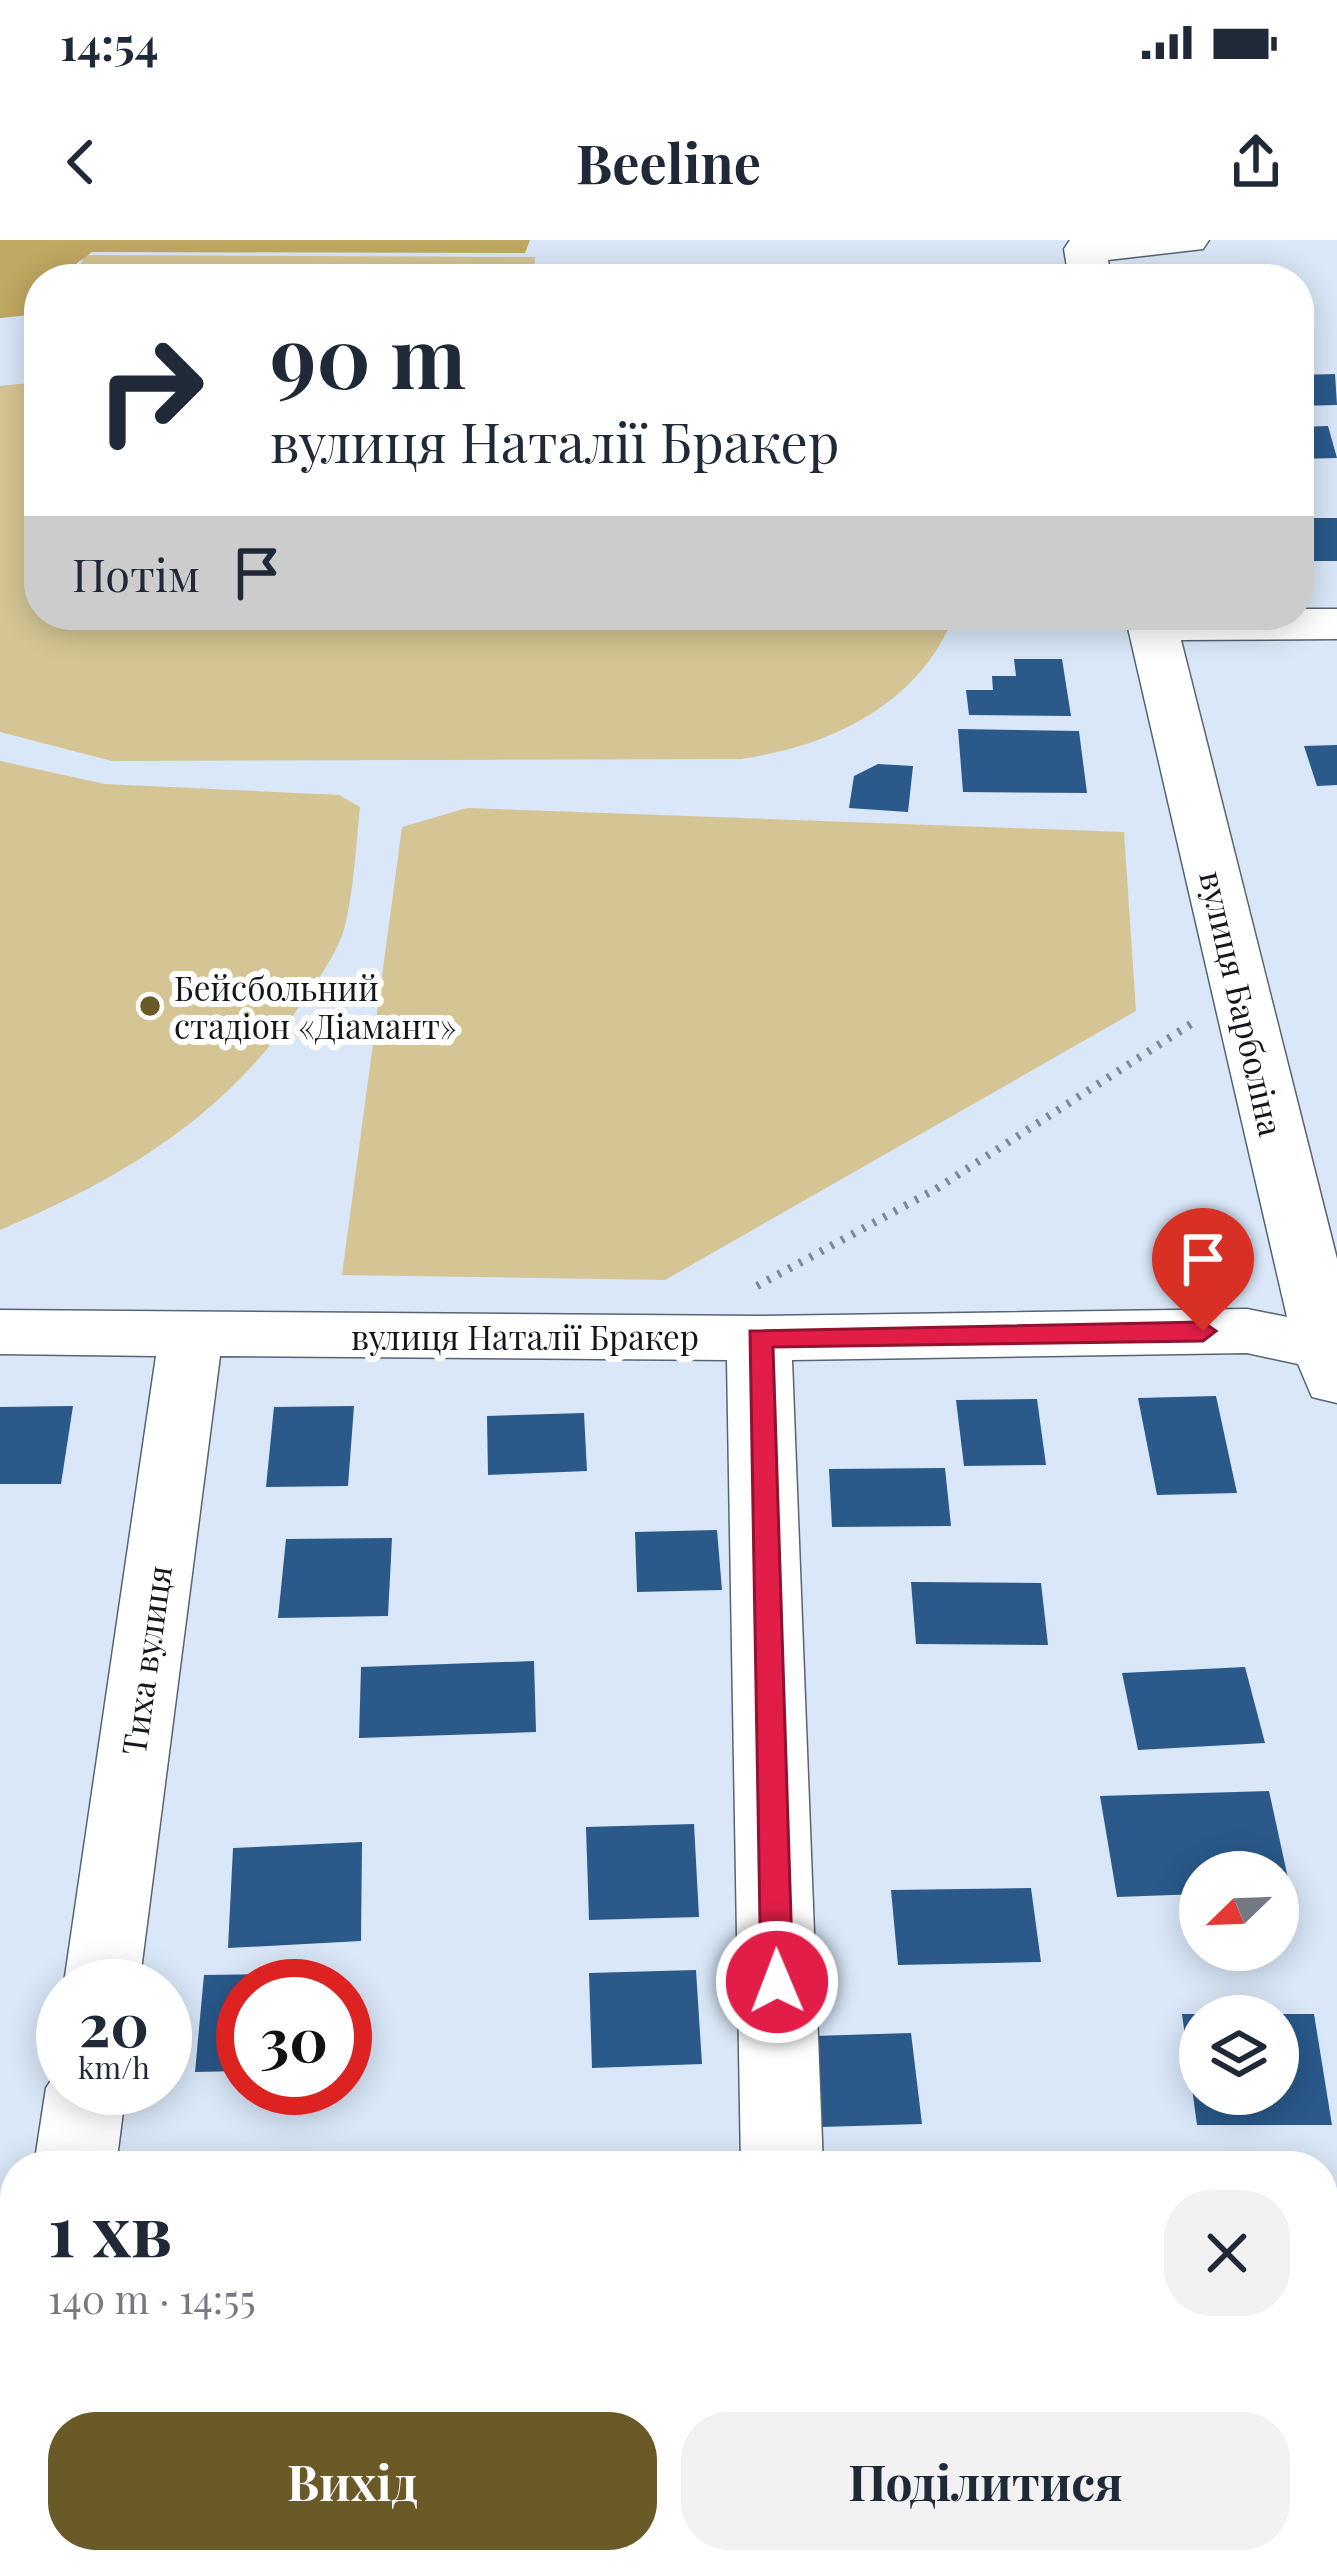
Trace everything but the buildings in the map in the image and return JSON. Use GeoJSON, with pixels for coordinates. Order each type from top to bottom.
{"type":"FeatureCollection","features":[{"type":"Feature","properties":{"kind":"street"},"geometry":{"type":"LineString","coordinates":[[1088,264],[1188,240]]}},
{"type":"Feature","properties":{"kind":"street","name":"вулиця Барболіна"},"geometry":{"type":"LineString","coordinates":[[1153,630],[1333,1362]]}},
{"type":"Feature","properties":{"kind":"street","name":"вулиця Наталії Бракер"},"geometry":{"type":"LineString","coordinates":[[0,1332],[759,1338],[1247,1331],[1333,1362]]}},
{"type":"Feature","properties":{"kind":"street","name":"Тиха вулиця"},"geometry":{"type":"LineString","coordinates":[[104,1959],[191,1334]]}},
{"type":"Feature","properties":{"kind":"street"},"geometry":{"type":"LineString","coordinates":[[759,1338],[782,2151]]}},
{"type":"Feature","properties":{"kind":"street"},"geometry":{"type":"LineString","coordinates":[[77,2151],[82,2115]]}},
{"type":"Feature","properties":{"kind":"path"},"geometry":{"type":"LineString","coordinates":[[663,1337],[936,1189],[1242,991]]}},
{"type":"Feature","properties":{"kind":"shaded area"},"geometry":{"type":"Polygon","coordinates":[[[0,240],[530,240],[525,253],[92,252],[77,264],[24,264],[24,316],[0,318],[0,240]]]}},
{"type":"Feature","properties":{"kind":"shaded area"},"geometry":{"type":"Polygon","coordinates":[[[84,255],[535,257],[535,264],[81,264],[84,255]]]}},
{"type":"Feature","properties":{"kind":"shaded area"},"geometry":{"type":"Polygon","coordinates":[[[24,384],[24,630],[947,630],[919,674],[867,716],[806,744],[740,759],[112,761],[0,732],[0,386],[24,384]]]}},
{"type":"Feature","properties":{"kind":"shaded area","name":"Бейсбольний стадіон «Діамант»"},"geometry":{"type":"Polygon","coordinates":[[[0,761],[105,784],[339,795],[360,807],[342,937],[319,978],[269,1046],[203,1113],[167,1141],[88,1189],[0,1230],[0,761]]]}},
{"type":"Feature","properties":{"kind":"shaded area"},"geometry":{"type":"Polygon","coordinates":[[[467,808],[1124,832],[1136,1011],[665,1280],[342,1275],[402,827],[467,808]]]}},
{"type":"Feature","properties":{"kind":"place","name":"Бейсбольний стадіон «Діамант»"},"geometry":{"type":"Point","coordinates":[150,1006]}},
{"type":"Feature","properties":{"kind":"route"},"geometry":{"type":"LineString","coordinates":[[777,1982],[759,1338],[1203,1331]]}}]}
